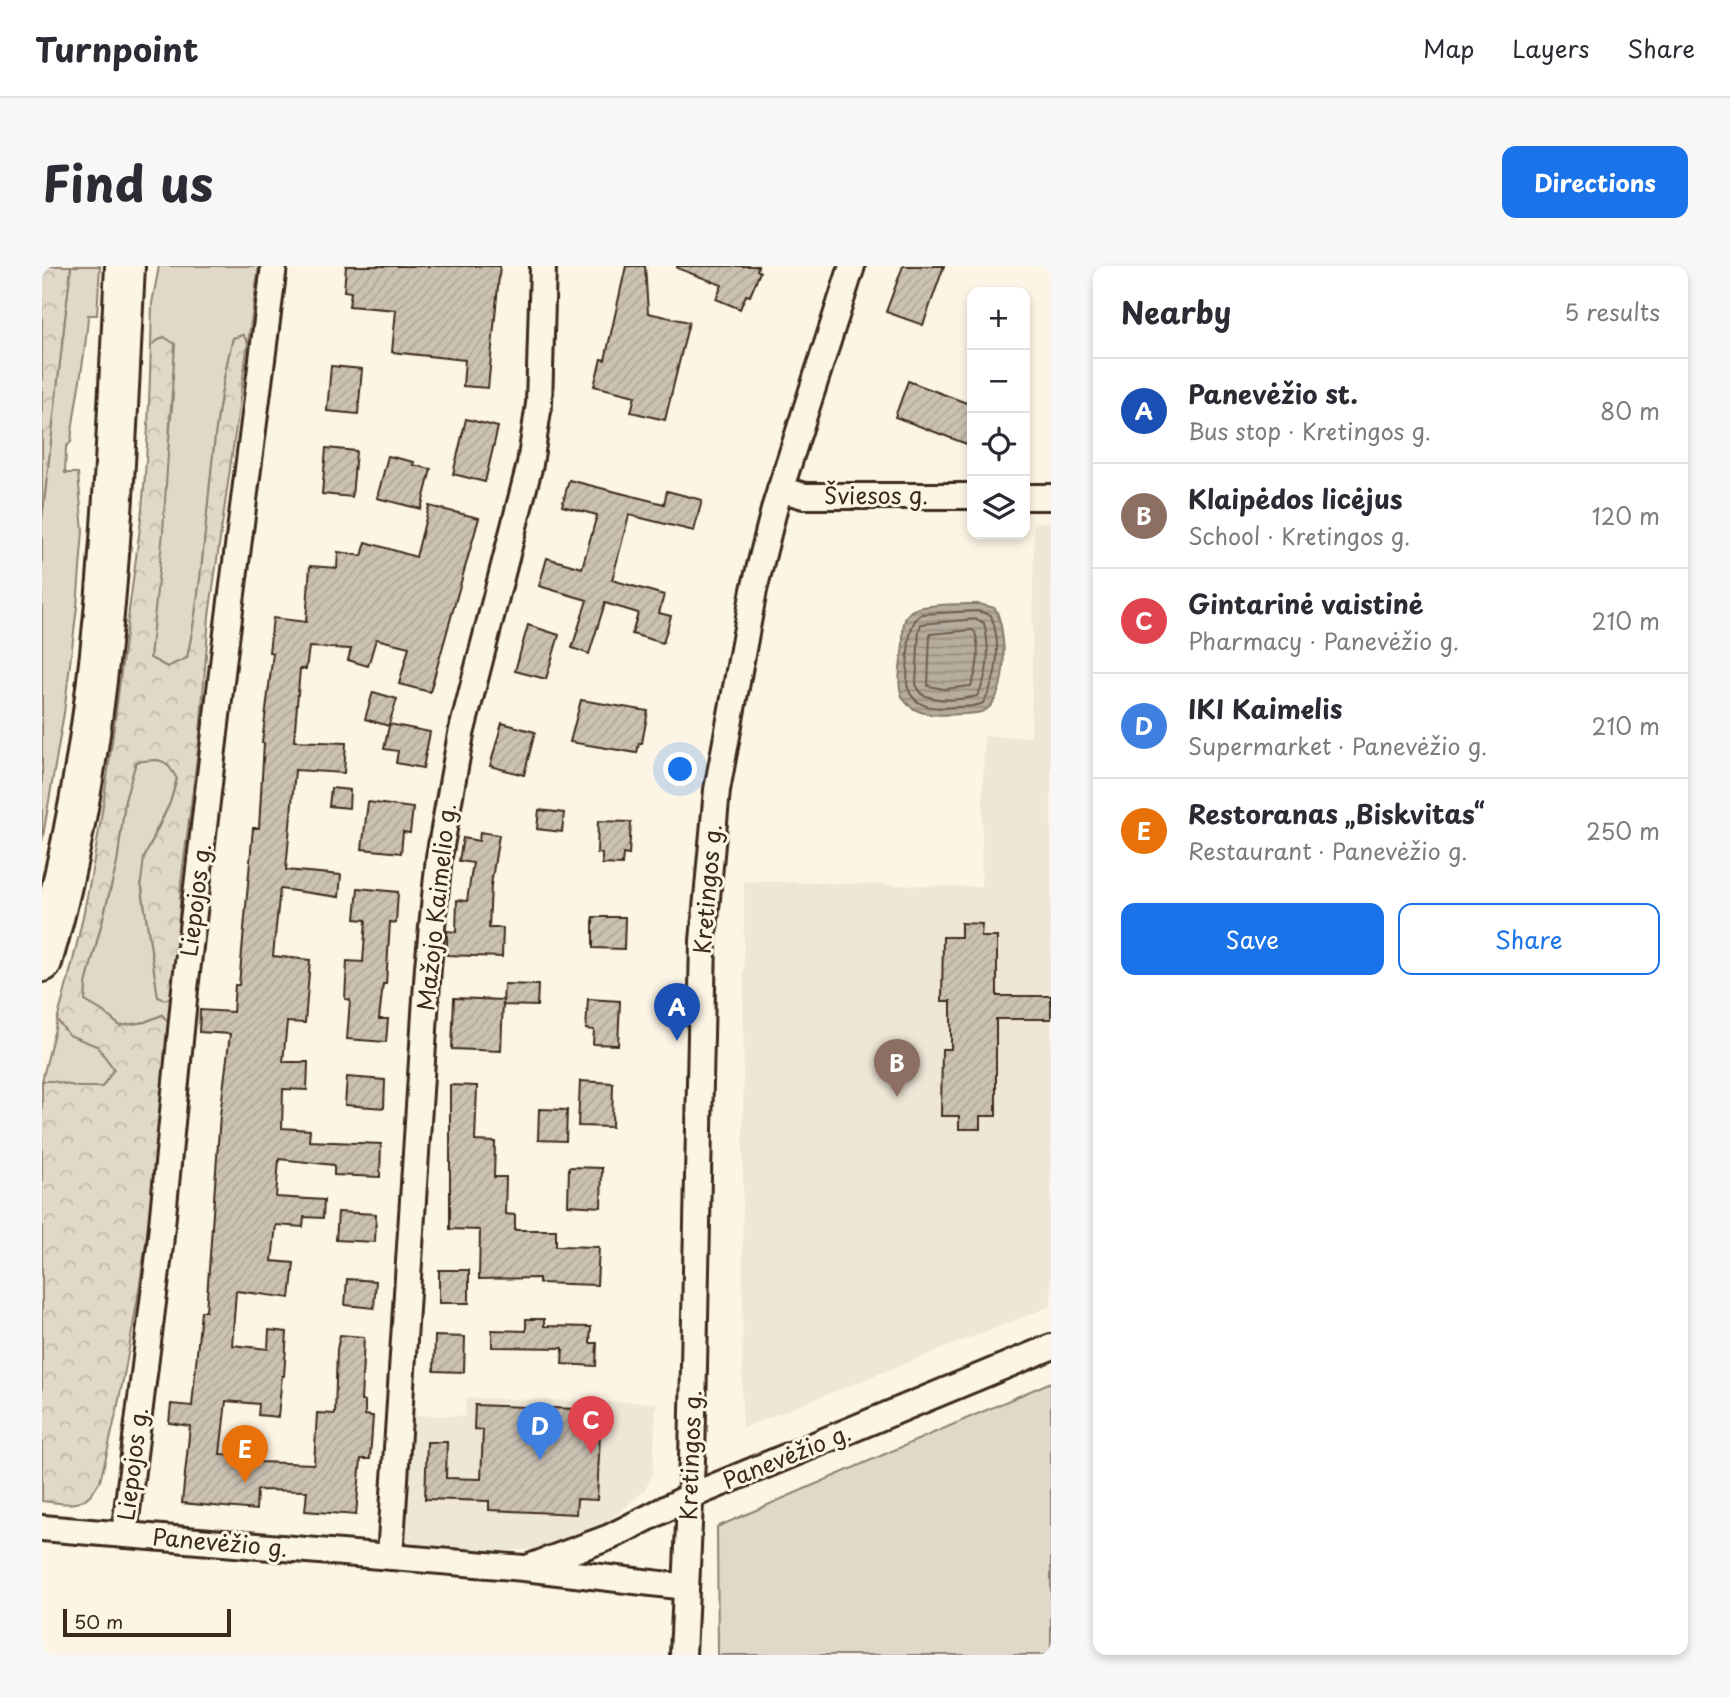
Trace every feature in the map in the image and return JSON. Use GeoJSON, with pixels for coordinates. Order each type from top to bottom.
{"type":"FeatureCollection","features":[{"type":"Feature","properties":{"kind":"main road"},"geometry":{"type":"LineString","coordinates":[[42,962],[74,828],[105,609],[114,495],[125,266]]}},
{"type":"Feature","properties":{"kind":"street","name":"Liepojos g."},"geometry":{"type":"LineString","coordinates":[[124,1535],[160,1246],[185,989],[221,683],[274,266]]}},
{"type":"Feature","properties":{"kind":"street","name":"Mažojo Kaimelio g."},"geometry":{"type":"LineString","coordinates":[[390,1557],[428,967],[439,857],[461,734],[530,464],[539,404],[543,266]]}},
{"type":"Feature","properties":{"kind":"street","name":"Kretingos g."},"geometry":{"type":"LineString","coordinates":[[683,1655],[691,1496],[705,897],[717,790],[760,562],[780,489],[852,266]]}},
{"type":"Feature","properties":{"kind":"street","name":"Šviesos g."},"geometry":{"type":"LineString","coordinates":[[780,489],[804,496],[967,496]]}},
{"type":"Feature","properties":{"kind":"street"},"geometry":{"type":"LineString","coordinates":[[1030,497],[1051,497]]}},
{"type":"Feature","properties":{"kind":"street","name":"Panevėžio g."},"geometry":{"type":"LineString","coordinates":[[524,1568],[559,1558],[610,1537],[691,1496],[1051,1347]]}},
{"type":"Feature","properties":{"kind":"street","name":"Panevėžio g."},"geometry":{"type":"LineString","coordinates":[[42,1528],[524,1568],[686,1587]]}},
{"type":"Feature","properties":{"kind":"shaded area"},"geometry":{"type":"Polygon","coordinates":[[[1034,522],[1051,522],[1051,1306],[742,1428],[744,881],[981,887],[984,736],[1031,737],[1034,522]]]}},
{"type":"Feature","properties":{"kind":"shaded area"},"geometry":{"type":"Polygon","coordinates":[[[466,1398],[656,1403],[653,1473],[645,1490],[608,1522],[543,1549],[475,1552],[404,1546],[410,1415],[465,1416],[466,1398]]]}},
{"type":"Feature","properties":{"kind":"green space"},"geometry":{"type":"Polygon","coordinates":[[[42,266],[71,266],[42,520],[42,266]]]}},
{"type":"Feature","properties":{"kind":"green space"},"geometry":{"type":"Polygon","coordinates":[[[71,266],[100,266],[97,315],[88,315],[71,442],[66,447],[65,473],[78,473],[83,531],[64,713],[42,842],[42,520],[71,266]]]}},
{"type":"Feature","properties":{"kind":"green space"},"geometry":{"type":"Polygon","coordinates":[[[159,266],[259,266],[248,343],[243,335],[233,338],[224,378],[200,578],[187,658],[167,667],[150,658],[173,394],[164,337],[151,345],[152,303],[159,266]]]}},
{"type":"Feature","properties":{"kind":"green space"},"geometry":{"type":"Polygon","coordinates":[[[243,335],[248,343],[209,616],[200,734],[181,883],[175,995],[165,1000],[158,997],[141,882],[144,858],[170,803],[177,779],[169,766],[156,760],[136,762],[125,800],[117,863],[86,984],[85,1001],[120,1026],[145,1022],[162,1015],[170,1024],[159,1139],[136,1311],[100,1481],[82,1501],[69,1504],[42,1501],[42,1081],[78,1087],[102,1087],[114,1069],[97,1046],[69,1035],[57,1020],[89,885],[111,748],[142,511],[151,345],[164,337],[175,344],[163,532],[150,658],[167,667],[187,658],[200,578],[224,378],[233,338],[243,335]]]}},
{"type":"Feature","properties":{"kind":"green space"},"geometry":{"type":"Polygon","coordinates":[[[159,759],[169,764],[177,778],[170,803],[155,832],[141,882],[158,996],[175,995],[170,1024],[162,1015],[145,1022],[120,1026],[85,1001],[86,984],[117,863],[125,800],[136,761],[159,759]]]}},
{"type":"Feature","properties":{"kind":"green space"},"geometry":{"type":"Polygon","coordinates":[[[57,1020],[69,1035],[97,1046],[114,1069],[102,1087],[78,1087],[42,1081],[57,1020]]]}},
{"type":"Feature","properties":{"kind":"green space"},"geometry":{"type":"Polygon","coordinates":[[[1051,1382],[1051,1655],[718,1655],[717,1527],[1051,1382]]]}},
{"type":"Feature","properties":{"kind":"water"},"geometry":{"type":"Polygon","coordinates":[[[979,604],[995,608],[1002,631],[1004,661],[999,690],[993,702],[986,710],[976,713],[939,715],[914,709],[902,696],[899,684],[907,615],[923,607],[979,604]]]}},
{"type":"Feature","properties":{"kind":"building"},"geometry":{"type":"Polygon","coordinates":[[[346,266],[500,266],[488,388],[463,386],[465,360],[392,352],[396,310],[349,306],[351,292],[344,291],[346,266]]]}},
{"type":"Feature","properties":{"kind":"building"},"geometry":{"type":"Polygon","coordinates":[[[626,266],[645,266],[648,313],[689,322],[665,420],[631,412],[635,396],[594,386],[601,359],[605,360],[626,266]]]}},
{"type":"Feature","properties":{"kind":"building"},"geometry":{"type":"Polygon","coordinates":[[[677,266],[758,266],[757,270],[760,272],[750,296],[746,295],[740,309],[716,299],[722,285],[677,266]]]}},
{"type":"Feature","properties":{"kind":"building"},"geometry":{"type":"Polygon","coordinates":[[[903,266],[944,266],[923,325],[886,312],[903,266]]]}},
{"type":"Feature","properties":{"kind":"building"},"geometry":{"type":"Polygon","coordinates":[[[331,366],[362,369],[358,414],[327,411],[331,366]]]}},
{"type":"Feature","properties":{"kind":"building"},"geometry":{"type":"Polygon","coordinates":[[[908,381],[967,403],[967,444],[895,417],[908,381]]]}},
{"type":"Feature","properties":{"kind":"building"},"geometry":{"type":"Polygon","coordinates":[[[466,419],[498,427],[485,482],[453,474],[466,419]]]}},
{"type":"Feature","properties":{"kind":"building"},"geometry":{"type":"Polygon","coordinates":[[[326,448],[356,451],[352,497],[322,494],[326,448]]]}},
{"type":"Feature","properties":{"kind":"building"},"geometry":{"type":"Polygon","coordinates":[[[388,456],[431,469],[421,509],[377,498],[388,456]]]}},
{"type":"Feature","properties":{"kind":"building"},"geometry":{"type":"Polygon","coordinates":[[[569,480],[664,504],[667,491],[702,500],[694,531],[629,515],[612,580],[664,595],[659,613],[671,616],[663,643],[632,634],[638,613],[605,603],[589,654],[572,648],[587,600],[539,586],[547,558],[582,568],[597,515],[562,506],[569,480]]]}},
{"type":"Feature","properties":{"kind":"building"},"geometry":{"type":"Polygon","coordinates":[[[429,506],[479,518],[430,692],[399,684],[409,647],[376,639],[368,666],[348,660],[351,649],[309,647],[306,669],[300,669],[294,741],[346,743],[344,773],[295,770],[286,870],[341,875],[339,897],[280,889],[273,956],[310,960],[305,1023],[287,1022],[283,1062],[308,1062],[307,1090],[283,1089],[282,1128],[310,1130],[309,1141],[381,1144],[380,1177],[334,1175],[334,1165],[279,1159],[276,1197],[324,1200],[323,1218],[304,1217],[303,1227],[276,1225],[272,1261],[294,1263],[290,1298],[236,1291],[232,1345],[268,1349],[269,1330],[287,1332],[284,1376],[278,1417],[258,1415],[259,1404],[226,1401],[220,1454],[259,1456],[259,1462],[314,1464],[317,1413],[335,1414],[337,1349],[340,1335],[364,1337],[361,1401],[365,1401],[365,1415],[373,1416],[370,1459],[361,1459],[356,1515],[305,1511],[307,1491],[257,1490],[256,1510],[182,1503],[190,1426],[169,1423],[171,1404],[192,1406],[201,1311],[206,1311],[220,1115],[230,1034],[199,1032],[200,1010],[233,1012],[235,985],[239,985],[253,828],[259,828],[262,743],[273,653],[269,652],[273,618],[306,622],[310,566],[337,568],[338,552],[362,556],[366,542],[416,557],[429,506]]]}},
{"type":"Feature","properties":{"kind":"building"},"geometry":{"type":"Polygon","coordinates":[[[528,625],[559,635],[546,679],[515,671],[528,625]]]}},
{"type":"Feature","properties":{"kind":"building"},"geometry":{"type":"Polygon","coordinates":[[[373,692],[397,699],[389,724],[430,732],[423,768],[396,763],[398,751],[384,749],[389,726],[365,719],[373,692]]]}},
{"type":"Feature","properties":{"kind":"building"},"geometry":{"type":"Polygon","coordinates":[[[581,700],[648,711],[642,743],[639,743],[637,753],[570,742],[581,700]]]}},
{"type":"Feature","properties":{"kind":"building"},"geometry":{"type":"Polygon","coordinates":[[[502,723],[535,732],[524,775],[490,766],[502,723]]]}},
{"type":"Feature","properties":{"kind":"building"},"geometry":{"type":"Polygon","coordinates":[[[331,788],[350,790],[349,808],[329,806],[331,788]]]}},
{"type":"Feature","properties":{"kind":"building"},"geometry":{"type":"Polygon","coordinates":[[[368,802],[413,808],[410,833],[403,832],[401,853],[362,849],[368,802]]]}},
{"type":"Feature","properties":{"kind":"building"},"geometry":{"type":"Polygon","coordinates":[[[539,810],[564,813],[562,832],[537,829],[539,810]]]}},
{"type":"Feature","properties":{"kind":"building"},"geometry":{"type":"Polygon","coordinates":[[[598,821],[631,822],[629,855],[623,854],[622,865],[602,864],[602,854],[597,853],[598,821]]]}},
{"type":"Feature","properties":{"kind":"building"},"geometry":{"type":"Polygon","coordinates":[[[480,832],[499,835],[491,885],[489,928],[503,928],[502,957],[447,955],[447,931],[456,932],[457,900],[467,901],[473,863],[459,861],[463,838],[479,841],[480,832]]]}},
{"type":"Feature","properties":{"kind":"building"},"geometry":{"type":"Polygon","coordinates":[[[358,888],[398,892],[396,923],[390,922],[386,984],[383,984],[379,1019],[388,1019],[386,1042],[347,1039],[350,1000],[345,999],[347,961],[363,962],[366,920],[355,919],[358,888]]]}},
{"type":"Feature","properties":{"kind":"building"},"geometry":{"type":"Polygon","coordinates":[[[593,917],[625,917],[624,949],[593,948],[593,917]]]}},
{"type":"Feature","properties":{"kind":"building"},"geometry":{"type":"Polygon","coordinates":[[[961,923],[982,924],[981,937],[997,937],[997,996],[1051,996],[1051,1019],[996,1019],[996,1116],[980,1116],[980,1129],[959,1129],[959,1116],[941,1116],[942,1049],[951,1049],[951,1001],[942,1001],[943,937],[961,937],[961,923]]]}},
{"type":"Feature","properties":{"kind":"building"},"geometry":{"type":"Polygon","coordinates":[[[504,984],[538,985],[537,1006],[503,1005],[504,984]]]}},
{"type":"Feature","properties":{"kind":"building"},"geometry":{"type":"Polygon","coordinates":[[[454,998],[503,1000],[501,1051],[452,1049],[454,998]]]}},
{"type":"Feature","properties":{"kind":"building"},"geometry":{"type":"Polygon","coordinates":[[[588,999],[620,1001],[618,1045],[593,1044],[594,1030],[586,1029],[588,999]]]}},
{"type":"Feature","properties":{"kind":"building"},"geometry":{"type":"Polygon","coordinates":[[[347,1077],[385,1080],[384,1108],[345,1105],[347,1077]]]}},
{"type":"Feature","properties":{"kind":"building"},"geometry":{"type":"Polygon","coordinates":[[[580,1081],[613,1083],[612,1127],[578,1126],[580,1081]]]}},
{"type":"Feature","properties":{"kind":"building"},"geometry":{"type":"Polygon","coordinates":[[[450,1085],[477,1086],[475,1141],[495,1142],[494,1177],[506,1177],[505,1214],[515,1215],[515,1230],[556,1230],[556,1246],[599,1247],[597,1285],[539,1283],[539,1278],[479,1279],[480,1230],[450,1229],[450,1085]]]}},
{"type":"Feature","properties":{"kind":"building"},"geometry":{"type":"Polygon","coordinates":[[[539,1109],[567,1110],[566,1141],[538,1140],[539,1109]]]}},
{"type":"Feature","properties":{"kind":"building"},"geometry":{"type":"Polygon","coordinates":[[[569,1167],[602,1168],[601,1207],[568,1205],[569,1167]]]}},
{"type":"Feature","properties":{"kind":"building"},"geometry":{"type":"Polygon","coordinates":[[[338,1212],[376,1214],[375,1242],[336,1240],[338,1212]]]}},
{"type":"Feature","properties":{"kind":"building"},"geometry":{"type":"Polygon","coordinates":[[[439,1270],[469,1270],[469,1303],[439,1303],[439,1270]]]}},
{"type":"Feature","properties":{"kind":"building"},"geometry":{"type":"Polygon","coordinates":[[[347,1279],[376,1281],[374,1308],[345,1305],[347,1279]]]}},
{"type":"Feature","properties":{"kind":"building"},"geometry":{"type":"Polygon","coordinates":[[[526,1319],[544,1319],[544,1326],[591,1327],[590,1343],[597,1343],[596,1366],[562,1364],[563,1348],[492,1347],[492,1330],[526,1331],[526,1319]]]}},
{"type":"Feature","properties":{"kind":"building"},"geometry":{"type":"Polygon","coordinates":[[[435,1336],[465,1337],[464,1372],[434,1371],[435,1336]]]}},
{"type":"Feature","properties":{"kind":"building"},"geometry":{"type":"Polygon","coordinates":[[[475,1405],[601,1410],[597,1500],[577,1499],[576,1514],[489,1510],[489,1501],[425,1499],[427,1442],[447,1442],[446,1478],[481,1479],[483,1430],[474,1429],[475,1405]]]}},
{"type":"Feature","properties":{"kind":"place","name":"Panevėžio st."},"geometry":{"type":"Point","coordinates":[677,1041]}},
{"type":"Feature","properties":{"kind":"place","name":"Klaipėdos licėjus"},"geometry":{"type":"Point","coordinates":[897,1097]}},
{"type":"Feature","properties":{"kind":"place","name":"Gintarinė vaistinė"},"geometry":{"type":"Point","coordinates":[591,1454]}},
{"type":"Feature","properties":{"kind":"place","name":"IKI Kaimelis"},"geometry":{"type":"Point","coordinates":[540,1460]}},
{"type":"Feature","properties":{"kind":"place","name":"Restoranas „Biskvitas“"},"geometry":{"type":"Point","coordinates":[245,1483]}}]}
